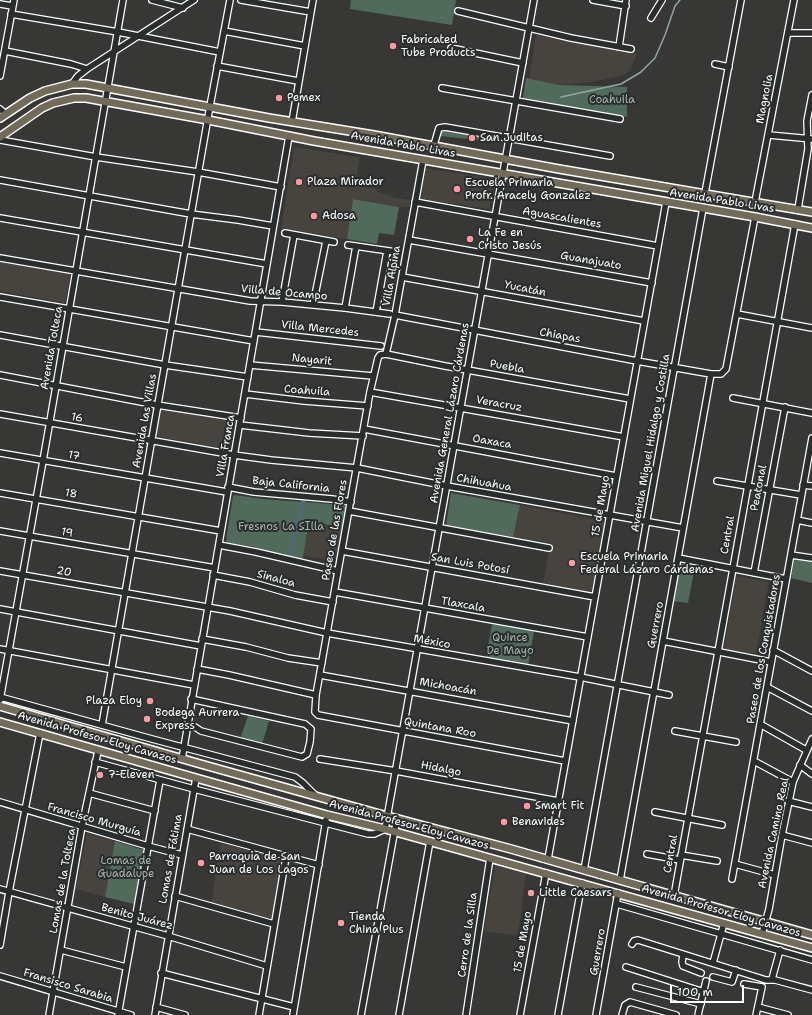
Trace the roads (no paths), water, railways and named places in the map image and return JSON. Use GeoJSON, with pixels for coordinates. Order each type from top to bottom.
{"type":"FeatureCollection","features":[{"type":"Feature","properties":{"kind":"main road","name":"Avenida Pablo Livas"},"geometry":{"type":"LineString","coordinates":[[3,116],[30,98],[45,91],[72,84],[86,84],[292,122],[434,145],[506,159],[812,212]]}},
{"type":"Feature","properties":{"kind":"main road","name":"Avenida Pablo Livas"},"geometry":{"type":"LineString","coordinates":[[0,136],[42,108],[53,103],[74,98],[86,98],[422,160],[812,228]]}},
{"type":"Feature","properties":{"kind":"main road","name":"Avenida Profesor Eloy Cavazos"},"geometry":{"type":"LineString","coordinates":[[0,706],[182,759],[620,880],[812,935]]}},
{"type":"Feature","properties":{"kind":"main road","name":"Avenida Profesor Eloy Cavazos"},"geometry":{"type":"LineString","coordinates":[[0,722],[327,815],[394,831],[812,948]]}},
{"type":"Feature","properties":{"kind":"street","name":"Avenida Tolteca"},"geometry":{"type":"LineString","coordinates":[[0,698],[43,461],[123,0]]}},
{"type":"Feature","properties":{"kind":"street"},"geometry":{"type":"LineString","coordinates":[[152,0],[183,8]]}},
{"type":"Feature","properties":{"kind":"street"},"geometry":{"type":"LineString","coordinates":[[72,84],[78,76],[87,69],[194,0]]}},
{"type":"Feature","properties":{"kind":"street"},"geometry":{"type":"LineString","coordinates":[[208,120],[230,0]]}},
{"type":"Feature","properties":{"kind":"street"},"geometry":{"type":"LineString","coordinates":[[241,0],[274,3],[311,12]]}},
{"type":"Feature","properties":{"kind":"street"},"geometry":{"type":"LineString","coordinates":[[292,122],[313,0]]}},
{"type":"Feature","properties":{"kind":"street","name":"Avenida General Lázaro Cárdenas"},"geometry":{"type":"LineString","coordinates":[[385,829],[534,0]]}},
{"type":"Feature","properties":{"kind":"street"},"geometry":{"type":"LineString","coordinates":[[593,0],[626,3],[619,47]]}},
{"type":"Feature","properties":{"kind":"street"},"geometry":{"type":"LineString","coordinates":[[651,18],[662,0]]}},
{"type":"Feature","properties":{"kind":"street"},"geometry":{"type":"LineString","coordinates":[[705,193],[741,0]]}},
{"type":"Feature","properties":{"kind":"street","name":"Magnolia"},"geometry":{"type":"LineString","coordinates":[[755,202],[794,0]]}},
{"type":"Feature","properties":{"kind":"street"},"geometry":{"type":"LineString","coordinates":[[0,4],[13,3],[0,76]]}},
{"type":"Feature","properties":{"kind":"street"},"geometry":{"type":"LineString","coordinates":[[458,11],[571,38],[631,49]]}},
{"type":"Feature","properties":{"kind":"street"},"geometry":{"type":"LineString","coordinates":[[12,14],[118,32],[220,52]]}},
{"type":"Feature","properties":{"kind":"street"},"geometry":{"type":"LineString","coordinates":[[224,31],[305,46]]}},
{"type":"Feature","properties":{"kind":"street"},"geometry":{"type":"LineString","coordinates":[[788,33],[812,34]]}},
{"type":"Feature","properties":{"kind":"street"},"geometry":{"type":"LineString","coordinates":[[0,40],[7,41]]}},
{"type":"Feature","properties":{"kind":"street"},"geometry":{"type":"LineString","coordinates":[[451,48],[523,63]]}},
{"type":"Feature","properties":{"kind":"street"},"geometry":{"type":"LineString","coordinates":[[5,52],[71,64],[87,69]]}},
{"type":"Feature","properties":{"kind":"street"},"geometry":{"type":"LineString","coordinates":[[715,64],[729,67]]}},
{"type":"Feature","properties":{"kind":"street"},"geometry":{"type":"LineString","coordinates":[[217,66],[298,81]]}},
{"type":"Feature","properties":{"kind":"street"},"geometry":{"type":"LineString","coordinates":[[442,88],[620,119]]}},
{"type":"Feature","properties":{"kind":"street"},"geometry":{"type":"LineString","coordinates":[[798,209],[810,139],[807,121],[812,95]]}},
{"type":"Feature","properties":{"kind":"street"},"geometry":{"type":"LineString","coordinates":[[0,109],[3,116]]}},
{"type":"Feature","properties":{"kind":"street","name":"Avenida las Villas"},"geometry":{"type":"LineString","coordinates":[[102,725],[144,478],[208,120]]}},
{"type":"Feature","properties":{"kind":"street"},"geometry":{"type":"LineString","coordinates":[[434,145],[438,131],[441,127],[610,156]]}},
{"type":"Feature","properties":{"kind":"street"},"geometry":{"type":"LineString","coordinates":[[768,135],[810,139]]}},
{"type":"Feature","properties":{"kind":"street","name":"Villa Franca"},"geometry":{"type":"LineString","coordinates":[[182,759],[191,699],[214,575],[289,136]]}},
{"type":"Feature","properties":{"kind":"street"},"geometry":{"type":"LineString","coordinates":[[0,140],[281,187]]}},
{"type":"Feature","properties":{"kind":"street","name":"Villa Alpina"},"geometry":{"type":"LineString","coordinates":[[386,354],[392,314],[402,277],[409,240],[422,160]]}},
{"type":"Feature","properties":{"kind":"street"},"geometry":{"type":"LineString","coordinates":[[0,180],[191,214],[273,226]]}},
{"type":"Feature","properties":{"kind":"street","name":"Aguascalientes"},"geometry":{"type":"LineString","coordinates":[[415,202],[658,246]]}},
{"type":"Feature","properties":{"kind":"street","name":"15 de Mayo"},"geometry":{"type":"LineString","coordinates":[[548,860],[666,202]]}},
{"type":"Feature","properties":{"kind":"street","name":"Avenida Miguel Hidalgo y Costilla"},"geometry":{"type":"LineString","coordinates":[[584,870],[703,208]]}},
{"type":"Feature","properties":{"kind":"street"},"geometry":{"type":"LineString","coordinates":[[755,217],[737,314],[812,328]]}},
{"type":"Feature","properties":{"kind":"street"},"geometry":{"type":"LineString","coordinates":[[0,218],[267,264]]}},
{"type":"Feature","properties":{"kind":"street","name":"Central"},"geometry":{"type":"LineString","coordinates":[[674,896],[795,224]]}},
{"type":"Feature","properties":{"kind":"street"},"geometry":{"type":"LineString","coordinates":[[285,234],[334,242]]}},
{"type":"Feature","properties":{"kind":"street"},"geometry":{"type":"LineString","coordinates":[[282,302],[294,235]]}},
{"type":"Feature","properties":{"kind":"street","name":"Guanajuato"},"geometry":{"type":"LineString","coordinates":[[409,240],[488,255],[552,264],[652,282]]}},
{"type":"Feature","properties":{"kind":"street"},"geometry":{"type":"LineString","coordinates":[[313,305],[326,241]]}},
{"type":"Feature","properties":{"kind":"street"},"geometry":{"type":"LineString","coordinates":[[348,245],[396,252]]}},
{"type":"Feature","properties":{"kind":"street"},"geometry":{"type":"LineString","coordinates":[[345,308],[356,246]]}},
{"type":"Feature","properties":{"kind":"street"},"geometry":{"type":"LineString","coordinates":[[376,312],[387,251]]}},
{"type":"Feature","properties":{"kind":"street","name":"Villa de Ocampo"},"geometry":{"type":"LineString","coordinates":[[0,258],[260,302],[282,302],[392,314]]}},
{"type":"Feature","properties":{"kind":"street","name":"Yucatán"},"geometry":{"type":"LineString","coordinates":[[402,277],[644,321]]}},
{"type":"Feature","properties":{"kind":"street"},"geometry":{"type":"LineString","coordinates":[[0,297],[254,341]]}},
{"type":"Feature","properties":{"kind":"street","name":"Chiapas"},"geometry":{"type":"LineString","coordinates":[[392,314],[474,331],[711,374],[721,374],[726,369],[737,314]]}},
{"type":"Feature","properties":{"kind":"street","name":"Villa Mercedes"},"geometry":{"type":"LineString","coordinates":[[256,332],[381,346]]}},
{"type":"Feature","properties":{"kind":"street"},"geometry":{"type":"LineString","coordinates":[[0,335],[165,365],[248,377]]}},
{"type":"Feature","properties":{"kind":"street","name":"Puebla"},"geometry":{"type":"LineString","coordinates":[[380,355],[386,354],[630,399]]}},
{"type":"Feature","properties":{"kind":"street","name":"Paseo de las Flores"},"geometry":{"type":"LineString","coordinates":[[315,710],[316,695],[356,468],[373,376],[380,355]]}},
{"type":"Feature","properties":{"kind":"street","name":"Nayarit"},"geometry":{"type":"LineString","coordinates":[[250,365],[373,376]]}},
{"type":"Feature","properties":{"kind":"street","name":"Guerrero"},"geometry":{"type":"LineString","coordinates":[[620,880],[711,374]]}},
{"type":"Feature","properties":{"kind":"street"},"geometry":{"type":"LineString","coordinates":[[0,375],[157,405],[241,418]]}},
{"type":"Feature","properties":{"kind":"street","name":"Veracruz"},"geometry":{"type":"LineString","coordinates":[[370,392],[624,437]]}},
{"type":"Feature","properties":{"kind":"street","name":"Coahuila"},"geometry":{"type":"LineString","coordinates":[[245,394],[304,401],[368,406]]}},
{"type":"Feature","properties":{"kind":"street"},"geometry":{"type":"LineString","coordinates":[[733,398],[812,412]]}},
{"type":"Feature","properties":{"kind":"street","name":"Peatonal"},"geometry":{"type":"LineString","coordinates":[[754,573],[785,407]]}},
{"type":"Feature","properties":{"kind":"street","name":"16"},"geometry":{"type":"LineString","coordinates":[[0,414],[234,455]]}},
{"type":"Feature","properties":{"kind":"street"},"geometry":{"type":"LineString","coordinates":[[240,425],[309,433],[363,436]]}},
{"type":"Feature","properties":{"kind":"street","name":"Oaxaca"},"geometry":{"type":"LineString","coordinates":[[364,429],[616,476]]}},
{"type":"Feature","properties":{"kind":"street","name":"Paseo de los Conquistadores"},"geometry":{"type":"LineString","coordinates":[[732,879],[801,495],[811,451],[812,438]]}},
{"type":"Feature","properties":{"kind":"street","name":"17"},"geometry":{"type":"LineString","coordinates":[[0,453],[144,478],[228,490]]}},
{"type":"Feature","properties":{"kind":"street","name":"Chihuahua"},"geometry":{"type":"LineString","coordinates":[[234,455],[356,468],[610,516],[683,528]]}},
{"type":"Feature","properties":{"kind":"street"},"geometry":{"type":"LineString","coordinates":[[718,481],[801,495]]}},
{"type":"Feature","properties":{"kind":"street"},"geometry":{"type":"LineString","coordinates":[[803,485],[812,486]]}},
{"type":"Feature","properties":{"kind":"street","name":"Baja California"},"geometry":{"type":"LineString","coordinates":[[228,490],[351,502]]}},
{"type":"Feature","properties":{"kind":"street","name":"18"},"geometry":{"type":"LineString","coordinates":[[0,492],[221,531]]}},
{"type":"Feature","properties":{"kind":"street"},"geometry":{"type":"LineString","coordinates":[[349,511],[549,548]]}},
{"type":"Feature","properties":{"kind":"street"},"geometry":{"type":"LineString","coordinates":[[797,520],[812,523]]}},
{"type":"Feature","properties":{"kind":"street","name":"19"},"geometry":{"type":"LineString","coordinates":[[0,532],[214,568]]}},
{"type":"Feature","properties":{"kind":"street"},"geometry":{"type":"LineString","coordinates":[[219,546],[256,552],[338,571]]}},
{"type":"Feature","properties":{"kind":"street","name":"San Luis Potosí"},"geometry":{"type":"LineString","coordinates":[[342,551],[595,597]]}},
{"type":"Feature","properties":{"kind":"street"},"geometry":{"type":"LineString","coordinates":[[791,555],[812,558]]}},
{"type":"Feature","properties":{"kind":"street"},"geometry":{"type":"LineString","coordinates":[[678,558],[786,579]]}},
{"type":"Feature","properties":{"kind":"street","name":"20"},"geometry":{"type":"LineString","coordinates":[[0,571],[207,607]]}},
{"type":"Feature","properties":{"kind":"street","name":"Sinaloa"},"geometry":{"type":"LineString","coordinates":[[214,575],[250,582],[295,595],[332,602]]}},
{"type":"Feature","properties":{"kind":"street","name":"Tlaxcala"},"geometry":{"type":"LineString","coordinates":[[335,592],[588,637]]}},
{"type":"Feature","properties":{"kind":"street","name":"México"},"geometry":{"type":"LineString","coordinates":[[207,607],[244,613],[328,633],[580,677],[669,695]]}},
{"type":"Feature","properties":{"kind":"street"},"geometry":{"type":"LineString","coordinates":[[0,609],[201,646]]}},
{"type":"Feature","properties":{"kind":"street"},"geometry":{"type":"LineString","coordinates":[[202,639],[322,664]]}},
{"type":"Feature","properties":{"kind":"street"},"geometry":{"type":"LineString","coordinates":[[663,641],[771,662]]}},
{"type":"Feature","properties":{"kind":"street"},"geometry":{"type":"LineString","coordinates":[[0,649],[111,668],[194,685]]}},
{"type":"Feature","properties":{"kind":"street"},"geometry":{"type":"LineString","coordinates":[[773,650],[812,671]]}},
{"type":"Feature","properties":{"kind":"street"},"geometry":{"type":"LineString","coordinates":[[197,669],[316,695]]}},
{"type":"Feature","properties":{"kind":"street","name":"Michoacán"},"geometry":{"type":"LineString","coordinates":[[320,675],[410,690],[573,721]]}},
{"type":"Feature","properties":{"kind":"street"},"geometry":{"type":"LineString","coordinates":[[767,687],[812,711]]}},
{"type":"Feature","properties":{"kind":"street","name":"Avenida Profesor Eloy Cavazos"},"geometry":{"type":"LineString","coordinates":[[0,698],[295,777],[316,796]]}},
{"type":"Feature","properties":{"kind":"street"},"geometry":{"type":"LineString","coordinates":[[187,725],[195,727],[201,731],[302,757],[307,754],[311,732],[309,727],[305,724],[191,699]]}},
{"type":"Feature","properties":{"kind":"street","name":"Quintana Roo"},"geometry":{"type":"LineString","coordinates":[[315,710],[316,714],[320,716],[565,761]]}},
{"type":"Feature","properties":{"kind":"street"},"geometry":{"type":"LineString","coordinates":[[760,724],[806,750]]}},
{"type":"Feature","properties":{"kind":"street"},"geometry":{"type":"LineString","coordinates":[[675,731],[736,742]]}},
{"type":"Feature","properties":{"kind":"street"},"geometry":{"type":"LineString","coordinates":[[0,945],[24,810],[40,733]]}},
{"type":"Feature","properties":{"kind":"street","name":"Avenida Camino Real"},"geometry":{"type":"LineString","coordinates":[[762,934],[775,875],[788,801],[793,782],[812,739]]}},
{"type":"Feature","properties":{"kind":"street","name":"Lomas de la Tolteca"},"geometry":{"type":"LineString","coordinates":[[49,1015],[82,826],[98,750]]}},
{"type":"Feature","properties":{"kind":"street","name":"Hidalgo"},"geometry":{"type":"LineString","coordinates":[[320,759],[396,771],[558,801]]}},
{"type":"Feature","properties":{"kind":"street"},"geometry":{"type":"LineString","coordinates":[[754,761],[793,782]]}},
{"type":"Feature","properties":{"kind":"street"},"geometry":{"type":"LineString","coordinates":[[96,762],[326,824],[372,834],[385,829]]}},
{"type":"Feature","properties":{"kind":"street"},"geometry":{"type":"LineString","coordinates":[[800,765],[812,774]]}},
{"type":"Feature","properties":{"kind":"street","name":"Lomas de Fátima"},"geometry":{"type":"LineString","coordinates":[[155,1015],[161,973],[196,778]]}},
{"type":"Feature","properties":{"kind":"street"},"geometry":{"type":"LineString","coordinates":[[118,1013],[160,780]]}},
{"type":"Feature","properties":{"kind":"street"},"geometry":{"type":"LineString","coordinates":[[90,793],[155,811]]}},
{"type":"Feature","properties":{"kind":"street"},"geometry":{"type":"LineString","coordinates":[[788,801],[812,807]]}},
{"type":"Feature","properties":{"kind":"street","name":"Francisco Murguía"},"geometry":{"type":"LineString","coordinates":[[0,802],[182,855]]}},
{"type":"Feature","properties":{"kind":"street"},"geometry":{"type":"LineString","coordinates":[[655,812],[722,825]]}},
{"type":"Feature","properties":{"kind":"street"},"geometry":{"type":"LineString","coordinates":[[293,1015],[327,815]]}},
{"type":"Feature","properties":{"kind":"street"},"geometry":{"type":"LineString","coordinates":[[361,1015],[397,818]]}},
{"type":"Feature","properties":{"kind":"street"},"geometry":{"type":"LineString","coordinates":[[187,829],[319,865]]}},
{"type":"Feature","properties":{"kind":"street"},"geometry":{"type":"LineString","coordinates":[[782,835],[812,844]]}},
{"type":"Feature","properties":{"kind":"street"},"geometry":{"type":"LineString","coordinates":[[399,1015],[430,841]]}},
{"type":"Feature","properties":{"kind":"street"},"geometry":{"type":"LineString","coordinates":[[647,854],[717,861]]}},
{"type":"Feature","properties":{"kind":"street"},"geometry":{"type":"LineString","coordinates":[[259,1015],[286,856]]}},
{"type":"Feature","properties":{"kind":"street","name":"Cerro de la Silla"},"geometry":{"type":"LineString","coordinates":[[466,1015],[490,858]]}},
{"type":"Feature","properties":{"kind":"street"},"geometry":{"type":"LineString","coordinates":[[735,864],[775,875]]}},
{"type":"Feature","properties":{"kind":"street","name":"15 de Mayo"},"geometry":{"type":"LineString","coordinates":[[520,1015],[546,873]]}},
{"type":"Feature","properties":{"kind":"street"},"geometry":{"type":"LineString","coordinates":[[558,1015],[582,883]]}},
{"type":"Feature","properties":{"kind":"street","name":"Benito Juárez"},"geometry":{"type":"LineString","coordinates":[[0,889],[168,936],[267,966]]}},
{"type":"Feature","properties":{"kind":"street","name":"Guerrero"},"geometry":{"type":"LineString","coordinates":[[596,1015],[618,894]]}},
{"type":"Feature","properties":{"kind":"street"},"geometry":{"type":"LineString","coordinates":[[175,896],[274,924]]}},
{"type":"Feature","properties":{"kind":"street"},"geometry":{"type":"LineString","coordinates":[[617,904],[812,960]]}},
{"type":"Feature","properties":{"kind":"street"},"geometry":{"type":"LineString","coordinates":[[713,963],[724,924]]}},
{"type":"Feature","properties":{"kind":"street"},"geometry":{"type":"LineString","coordinates":[[632,944],[634,941],[638,940],[683,955],[769,980],[812,990]]}},
{"type":"Feature","properties":{"kind":"street"},"geometry":{"type":"LineString","coordinates":[[61,950],[126,967]]}},
{"type":"Feature","properties":{"kind":"street"},"geometry":{"type":"LineString","coordinates":[[756,1015],[762,987],[769,980],[780,950]]}},
{"type":"Feature","properties":{"kind":"street"},"geometry":{"type":"LineString","coordinates":[[683,955],[683,966],[701,973]]}},
{"type":"Feature","properties":{"kind":"street"},"geometry":{"type":"LineString","coordinates":[[626,967],[704,992]]}},
{"type":"Feature","properties":{"kind":"street"},"geometry":{"type":"LineString","coordinates":[[713,977],[732,982],[736,970]]}},
{"type":"Feature","properties":{"kind":"street"},"geometry":{"type":"LineString","coordinates":[[161,973],[294,1007]]}},
{"type":"Feature","properties":{"kind":"street","name":"Fransisco Sarabia"},"geometry":{"type":"LineString","coordinates":[[0,976],[118,1013],[131,1015]]}},
{"type":"Feature","properties":{"kind":"street"},"geometry":{"type":"LineString","coordinates":[[698,1015],[706,981]]}},
{"type":"Feature","properties":{"kind":"street"},"geometry":{"type":"LineString","coordinates":[[744,984],[762,987]]}},
{"type":"Feature","properties":{"kind":"street"},"geometry":{"type":"LineString","coordinates":[[636,987],[701,1004]]}},
{"type":"Feature","properties":{"kind":"street"},"geometry":{"type":"LineString","coordinates":[[622,1015],[624,1006],[628,1002],[634,1002],[676,1015]]}},
{"type":"Feature","properties":{"kind":"street"},"geometry":{"type":"LineString","coordinates":[[156,1007],[185,1015]]}},
{"type":"Feature","properties":{"kind":"street"},"geometry":{"type":"LineString","coordinates":[[758,1007],[788,1015]]}},
{"type":"Feature","properties":{"kind":"waterway"},"geometry":{"type":"LineString","coordinates":[[561,97],[621,84],[641,72],[655,58],[675,6],[680,0]]}},
{"type":"Feature","properties":{"kind":"waterway"},"geometry":{"type":"LineString","coordinates":[[290,558],[304,497]]}},
{"type":"Feature","properties":{"kind":"place","name":"Fabricated Tube Products"},"geometry":{"type":"Point","coordinates":[393,46]}},
{"type":"Feature","properties":{"kind":"place","name":"Pemex"},"geometry":{"type":"Point","coordinates":[279,98]}},
{"type":"Feature","properties":{"kind":"place","name":"San Juditas"},"geometry":{"type":"Point","coordinates":[472,138]}},
{"type":"Feature","properties":{"kind":"place","name":"Plaza Mirador"},"geometry":{"type":"Point","coordinates":[299,182]}},
{"type":"Feature","properties":{"kind":"place","name":"Escuela Primaria Profr. Aracely Gonzalez"},"geometry":{"type":"Point","coordinates":[457,189]}},
{"type":"Feature","properties":{"kind":"place","name":"Adosa"},"geometry":{"type":"Point","coordinates":[314,216]}},
{"type":"Feature","properties":{"kind":"place","name":"La Fe en Cristo Jesús"},"geometry":{"type":"Point","coordinates":[470,239]}},
{"type":"Feature","properties":{"kind":"place","name":"Escuela Primaria Federal Lázaro Cárdenas"},"geometry":{"type":"Point","coordinates":[572,563]}},
{"type":"Feature","properties":{"kind":"place","name":"Plaza Eloy"},"geometry":{"type":"Point","coordinates":[150,701]}},
{"type":"Feature","properties":{"kind":"place","name":"Bodega Aurrera Express"},"geometry":{"type":"Point","coordinates":[147,719]}},
{"type":"Feature","properties":{"kind":"place","name":"7-Eleven"},"geometry":{"type":"Point","coordinates":[100,775]}},
{"type":"Feature","properties":{"kind":"place","name":"Smart Fit"},"geometry":{"type":"Point","coordinates":[527,806]}},
{"type":"Feature","properties":{"kind":"place","name":"Benavides"},"geometry":{"type":"Point","coordinates":[504,822]}},
{"type":"Feature","properties":{"kind":"place","name":"Parroquia de San Juan de Los Lagos"},"geometry":{"type":"Point","coordinates":[201,863]}},
{"type":"Feature","properties":{"kind":"place","name":"Little Caesars"},"geometry":{"type":"Point","coordinates":[531,893]}},
{"type":"Feature","properties":{"kind":"place","name":"Tienda China Plus"},"geometry":{"type":"Point","coordinates":[341,923]}},
{"type":"Feature","properties":{"kind":"park label","name":"Fresnos La SIlla"},"geometry":{"type":"Point","coordinates":[281,527]}},
{"type":"Feature","properties":{"kind":"park label","name":"Quince De Mayo"},"geometry":{"type":"Point","coordinates":[510,644]}},
{"type":"Feature","properties":{"kind":"park label","name":"Lomas de Guadalupe"},"geometry":{"type":"Point","coordinates":[126,867]}}]}
